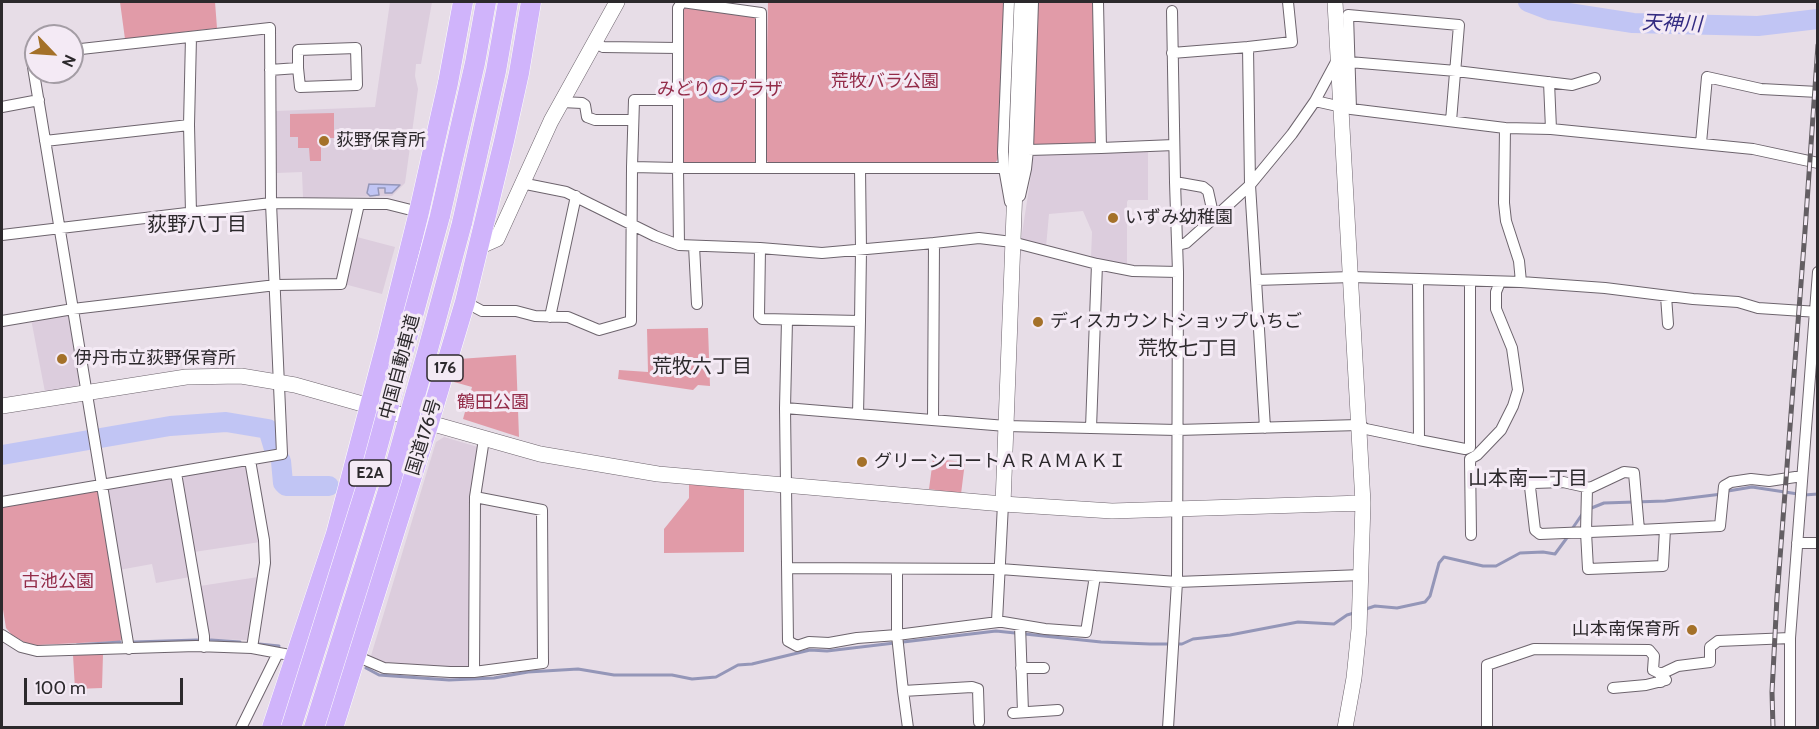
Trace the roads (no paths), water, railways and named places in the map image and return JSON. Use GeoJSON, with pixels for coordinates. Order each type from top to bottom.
{"type":"FeatureCollection","features":[{"type":"Feature","properties":{"kind":"highway"},"geometry":{"type":"LineString","coordinates":[[272,728],[287,655],[336,534],[417,220],[448,83],[463,2]]}},
{"type":"Feature","properties":{"kind":"highway","name":"中国自動車道"},"geometry":{"type":"LineString","coordinates":[[291,728],[370,475],[440,216],[476,63],[486,2]]}},
{"type":"Feature","properties":{"kind":"highway","name":"中国自動車道"},"geometry":{"type":"LineString","coordinates":[[314,728],[391,481],[462,223],[496,71],[508,2]]}},
{"type":"Feature","properties":{"kind":"highway","name":"国道176号"},"geometry":{"type":"LineString","coordinates":[[333,728],[465,302],[519,73],[531,2]]}},
{"type":"Feature","properties":{"kind":"street"},"geometry":{"type":"LineString","coordinates":[[2,235],[271,203],[387,204],[479,247],[497,239],[521,183],[562,102],[617,2]]}},
{"type":"Feature","properties":{"kind":"street"},"geometry":{"type":"LineString","coordinates":[[679,245],[678,8],[682,2],[761,13],[761,168]]}},
{"type":"Feature","properties":{"kind":"street"},"geometry":{"type":"LineString","coordinates":[[1009,2],[1009,169],[1014,220]]}},
{"type":"Feature","properties":{"kind":"street"},"geometry":{"type":"LineString","coordinates":[[1009,169],[1022,2]]}},
{"type":"Feature","properties":{"kind":"street"},"geometry":{"type":"LineString","coordinates":[[998,622],[1012,242],[1028,150],[1033,2]]}},
{"type":"Feature","properties":{"kind":"street"},"geometry":{"type":"LineString","coordinates":[[1098,2],[1101,148]]}},
{"type":"Feature","properties":{"kind":"street"},"geometry":{"type":"LineString","coordinates":[[1172,53],[1292,42],[1288,2]]}},
{"type":"Feature","properties":{"kind":"street"},"geometry":{"type":"LineString","coordinates":[[1335,2],[1343,61],[1346,108],[1364,503],[1362,575],[1354,678],[1345,728]]}},
{"type":"Feature","properties":{"kind":"street"},"geometry":{"type":"LineString","coordinates":[[1168,728],[1177,582],[1178,509],[1178,245],[1172,10]]}},
{"type":"Feature","properties":{"kind":"street"},"geometry":{"type":"LineString","coordinates":[[1178,245],[1186,243],[1250,185],[1292,134],[1343,61],[1348,15],[1459,25],[1451,122]]}},
{"type":"Feature","properties":{"kind":"street"},"geometry":{"type":"LineString","coordinates":[[2,502],[282,454],[271,203],[270,28],[84,49]]}},
{"type":"Feature","properties":{"kind":"street"},"geometry":{"type":"LineString","coordinates":[[190,37],[191,213]]}},
{"type":"Feature","properties":{"kind":"street"},"geometry":{"type":"LineString","coordinates":[[595,43],[603,47],[678,48]]}},
{"type":"Feature","properties":{"kind":"street"},"geometry":{"type":"LineString","coordinates":[[1248,47],[1250,185],[1265,428]]}},
{"type":"Feature","properties":{"kind":"street"},"geometry":{"type":"LineString","coordinates":[[356,48],[357,85],[300,87],[298,68],[298,51],[356,48]]}},
{"type":"Feature","properties":{"kind":"street"},"geometry":{"type":"LineString","coordinates":[[1343,61],[1456,71],[1572,85],[1595,78]]}},
{"type":"Feature","properties":{"kind":"street"},"geometry":{"type":"LineString","coordinates":[[270,70],[298,68]]}},
{"type":"Feature","properties":{"kind":"street"},"geometry":{"type":"LineString","coordinates":[[1701,143],[1707,77],[1761,89],[1818,92]]}},
{"type":"Feature","properties":{"kind":"street"},"geometry":{"type":"LineString","coordinates":[[1549,82],[1551,129]]}},
{"type":"Feature","properties":{"kind":"street"},"geometry":{"type":"LineString","coordinates":[[36,84],[129,650]]}},
{"type":"Feature","properties":{"kind":"street"},"geometry":{"type":"LineString","coordinates":[[2,107],[39,100]]}},
{"type":"Feature","properties":{"kind":"street"},"geometry":{"type":"LineString","coordinates":[[465,302],[482,311],[516,311],[535,316],[568,317],[599,330],[631,321],[634,100],[678,100]]}},
{"type":"Feature","properties":{"kind":"street"},"geometry":{"type":"LineString","coordinates":[[1316,101],[1346,108],[1505,128],[1551,129],[1753,149],[1818,163]]}},
{"type":"Feature","properties":{"kind":"street"},"geometry":{"type":"LineString","coordinates":[[562,102],[582,103],[585,105],[587,117],[595,120],[632,120]]}},
{"type":"Feature","properties":{"kind":"street"},"geometry":{"type":"LineString","coordinates":[[45,141],[189,125]]}},
{"type":"Feature","properties":{"kind":"street"},"geometry":{"type":"LineString","coordinates":[[1505,128],[1504,203],[1506,221],[1519,261],[1521,282]]}},
{"type":"Feature","properties":{"kind":"street"},"geometry":{"type":"LineString","coordinates":[[1028,150],[1174,145]]}},
{"type":"Feature","properties":{"kind":"street"},"geometry":{"type":"LineString","coordinates":[[632,167],[1009,169]]}},
{"type":"Feature","properties":{"kind":"street"},"geometry":{"type":"LineString","coordinates":[[858,414],[860,168]]}},
{"type":"Feature","properties":{"kind":"street"},"geometry":{"type":"LineString","coordinates":[[1175,182],[1203,187],[1208,191],[1214,218]]}},
{"type":"Feature","properties":{"kind":"street"},"geometry":{"type":"LineString","coordinates":[[521,183],[553,188],[576,196],[679,245],[822,253],[979,238],[1012,242],[1132,271],[1178,272]]}},
{"type":"Feature","properties":{"kind":"street"},"geometry":{"type":"LineString","coordinates":[[550,317],[576,196]]}},
{"type":"Feature","properties":{"kind":"street"},"geometry":{"type":"LineString","coordinates":[[2,321],[73,309],[276,285],[341,284],[359,204]]}},
{"type":"Feature","properties":{"kind":"street"},"geometry":{"type":"LineString","coordinates":[[933,420],[934,243]]}},
{"type":"Feature","properties":{"kind":"street"},"geometry":{"type":"LineString","coordinates":[[694,246],[697,304]]}},
{"type":"Feature","properties":{"kind":"street"},"geometry":{"type":"LineString","coordinates":[[760,248],[759,316],[762,319],[860,321]]}},
{"type":"Feature","properties":{"kind":"street"},"geometry":{"type":"LineString","coordinates":[[1091,428],[1097,264]]}},
{"type":"Feature","properties":{"kind":"street"},"geometry":{"type":"LineString","coordinates":[[1790,728],[1790,638],[1818,272]]}},
{"type":"Feature","properties":{"kind":"street"},"geometry":{"type":"LineString","coordinates":[[1256,280],[1352,277],[1521,282],[1605,288],[1738,302],[1758,308],[1816,312]]}},
{"type":"Feature","properties":{"kind":"street"},"geometry":{"type":"LineString","coordinates":[[1418,280],[1419,440]]}},
{"type":"Feature","properties":{"kind":"street"},"geometry":{"type":"LineString","coordinates":[[1470,280],[1471,535]]}},
{"type":"Feature","properties":{"kind":"street"},"geometry":{"type":"LineString","coordinates":[[1470,459],[1477,455],[1501,430],[1518,390],[1512,348],[1496,309],[1496,292],[1500,282]]}},
{"type":"Feature","properties":{"kind":"street"},"geometry":{"type":"LineString","coordinates":[[1666,296],[1668,324]]}},
{"type":"Feature","properties":{"kind":"street"},"geometry":{"type":"LineString","coordinates":[[787,320],[788,372],[785,408],[788,641],[797,646],[808,642],[829,643],[998,622],[1086,632],[1095,576]]}},
{"type":"Feature","properties":{"kind":"street"},"geometry":{"type":"LineString","coordinates":[[2,406],[201,375],[241,376],[279,382],[369,405],[540,454],[658,474],[1002,504],[1112,511],[1364,503]]}},
{"type":"Feature","properties":{"kind":"street"},"geometry":{"type":"LineString","coordinates":[[785,408],[1005,426],[1177,430],[1359,425],[1366,429],[1419,440],[1465,449],[1470,447]]}},
{"type":"Feature","properties":{"kind":"street"},"geometry":{"type":"LineString","coordinates":[[474,672],[475,497],[484,439]]}},
{"type":"Feature","properties":{"kind":"street"},"geometry":{"type":"LineString","coordinates":[[250,460],[264,540],[265,563],[252,648]]}},
{"type":"Feature","properties":{"kind":"street"},"geometry":{"type":"LineString","coordinates":[[1639,530],[1634,473],[1624,471],[1607,481],[1587,488],[1563,482],[1534,483],[1530,487],[1535,530],[1540,534],[1665,529],[1720,526],[1724,486],[1731,483],[1802,476]]}},
{"type":"Feature","properties":{"kind":"street"},"geometry":{"type":"LineString","coordinates":[[176,472],[204,647]]}},
{"type":"Feature","properties":{"kind":"street"},"geometry":{"type":"LineString","coordinates":[[1587,488],[1588,569],[1663,566],[1665,529]]}},
{"type":"Feature","properties":{"kind":"street"},"geometry":{"type":"LineString","coordinates":[[356,656],[384,668],[474,672],[543,663],[542,510],[475,497]]}},
{"type":"Feature","properties":{"kind":"street"},"geometry":{"type":"LineString","coordinates":[[1797,543],[1818,543]]}},
{"type":"Feature","properties":{"kind":"street"},"geometry":{"type":"LineString","coordinates":[[788,568],[1000,569],[1177,582],[1362,575]]}},
{"type":"Feature","properties":{"kind":"street"},"geometry":{"type":"LineString","coordinates":[[897,569],[897,635],[908,728]]}},
{"type":"Feature","properties":{"kind":"street"},"geometry":{"type":"LineString","coordinates":[[1020,625],[1021,668],[1018,713],[1058,710]]}},
{"type":"Feature","properties":{"kind":"street"},"geometry":{"type":"LineString","coordinates":[[2,632],[21,647],[37,651],[204,647],[252,648],[287,655],[241,728]]}},
{"type":"Feature","properties":{"kind":"street"},"geometry":{"type":"LineString","coordinates":[[1613,688],[1646,685],[1663,679],[1678,666],[1710,662],[1710,647],[1718,641],[1790,638]]}},
{"type":"Feature","properties":{"kind":"street"},"geometry":{"type":"LineString","coordinates":[[1487,728],[1487,665],[1534,649],[1648,650],[1653,656],[1653,670],[1663,679]]}},
{"type":"Feature","properties":{"kind":"street"},"geometry":{"type":"LineString","coordinates":[[1021,668],[1044,668]]}},
{"type":"Feature","properties":{"kind":"street"},"geometry":{"type":"LineString","coordinates":[[903,691],[983,688],[979,722]]}},
{"type":"Feature","properties":{"kind":"water"},"geometry":{"type":"Polygon","coordinates":[[[719,76],[728,80],[732,89],[728,98],[719,102],[710,98],[706,89],[710,80],[719,76]]]}},
{"type":"Feature","properties":{"kind":"water"},"geometry":{"type":"Polygon","coordinates":[[[369,184],[400,185],[392,193],[385,193],[385,188],[378,188],[379,195],[370,196],[367,193],[369,184]]]}},
{"type":"Feature","properties":{"kind":"waterway","name":"天神川"},"geometry":{"type":"LineString","coordinates":[[1528,2],[1549,10],[1633,23],[1758,26],[1818,19]]}},
{"type":"Feature","properties":{"kind":"waterway"},"geometry":{"type":"LineString","coordinates":[[2,455],[170,426],[226,422],[268,429],[274,449]]}},
{"type":"Feature","properties":{"kind":"waterway"},"geometry":{"type":"LineString","coordinates":[[281,461],[283,483],[286,486],[329,486]]}},
{"type":"Feature","properties":{"kind":"waterway"},"geometry":{"type":"LineString","coordinates":[[1728,491],[1752,487],[1798,494]]}},
{"type":"Feature","properties":{"kind":"waterway"},"geometry":{"type":"LineString","coordinates":[[1589,509],[1604,503],[1665,501],[1722,494]]}},
{"type":"Feature","properties":{"kind":"waterway"},"geometry":{"type":"LineString","coordinates":[[1804,495],[1818,494]]}},
{"type":"Feature","properties":{"kind":"waterway"},"geometry":{"type":"LineString","coordinates":[[1572,529],[1583,513]]}},
{"type":"Feature","properties":{"kind":"waterway"},"geometry":{"type":"LineString","coordinates":[[1363,610],[1375,606],[1397,608],[1425,602],[1430,596],[1439,563],[1444,557],[1483,566],[1496,566],[1520,553],[1555,554],[1569,535]]}},
{"type":"Feature","properties":{"kind":"waterway"},"geometry":{"type":"LineString","coordinates":[[366,668],[379,675],[449,680],[494,678],[528,672],[578,669],[614,675],[672,675],[692,679],[716,677],[738,665],[752,664],[810,650],[827,651],[996,631],[1101,642],[1182,644],[1193,639],[1230,635],[1298,622],[1334,624],[1354,613]]}},
{"type":"Feature","properties":{"kind":"waterway"},"geometry":{"type":"LineString","coordinates":[[134,642],[197,640]]}},
{"type":"Feature","properties":{"kind":"waterway"},"geometry":{"type":"LineString","coordinates":[[211,640],[240,642]]}},
{"type":"Feature","properties":{"kind":"waterway"},"geometry":{"type":"LineString","coordinates":[[77,645],[120,642]]}},
{"type":"Feature","properties":{"kind":"waterway"},"geometry":{"type":"LineString","coordinates":[[259,644],[279,646]]}},
{"type":"Feature","properties":{"kind":"railway"},"geometry":{"type":"LineString","coordinates":[[1773,728],[1772,692],[1777,597],[1818,45]]}},
{"type":"Feature","properties":{"kind":"place","name":"荻野保育所"},"geometry":{"type":"Point","coordinates":[324,141]}},
{"type":"Feature","properties":{"kind":"place","name":"いずみ幼稚園"},"geometry":{"type":"Point","coordinates":[1113,218]}},
{"type":"Feature","properties":{"kind":"place","name":"ディスカウントショップいちご"},"geometry":{"type":"Point","coordinates":[1038,322]}},
{"type":"Feature","properties":{"kind":"place","name":"伊丹市立荻野保育所"},"geometry":{"type":"Point","coordinates":[62,359]}},
{"type":"Feature","properties":{"kind":"place","name":"グリーンコートＡＲＡＭＡＫＩ"},"geometry":{"type":"Point","coordinates":[862,462]}},
{"type":"Feature","properties":{"kind":"place","name":"山本南保育所"},"geometry":{"type":"Point","coordinates":[1692,630]}},
{"type":"Feature","properties":{"kind":"district","name":"荻野八丁目"},"geometry":{"type":"Point","coordinates":[197,225]}},
{"type":"Feature","properties":{"kind":"district","name":"荒牧七丁目"},"geometry":{"type":"Point","coordinates":[1188,349]}},
{"type":"Feature","properties":{"kind":"district","name":"荒牧六丁目"},"geometry":{"type":"Point","coordinates":[702,367]}},
{"type":"Feature","properties":{"kind":"district","name":"山本南一丁目"},"geometry":{"type":"Point","coordinates":[1528,479]}},
{"type":"Feature","properties":{"kind":"park label","name":"荒牧バラ公園"},"geometry":{"type":"Point","coordinates":[885,82]}},
{"type":"Feature","properties":{"kind":"park label","name":"みどりのプラザ"},"geometry":{"type":"Point","coordinates":[720,90]}},
{"type":"Feature","properties":{"kind":"park label","name":"鶴田公園"},"geometry":{"type":"Point","coordinates":[493,403]}},
{"type":"Feature","properties":{"kind":"park label","name":"古池公園"},"geometry":{"type":"Point","coordinates":[58,582]}}]}
